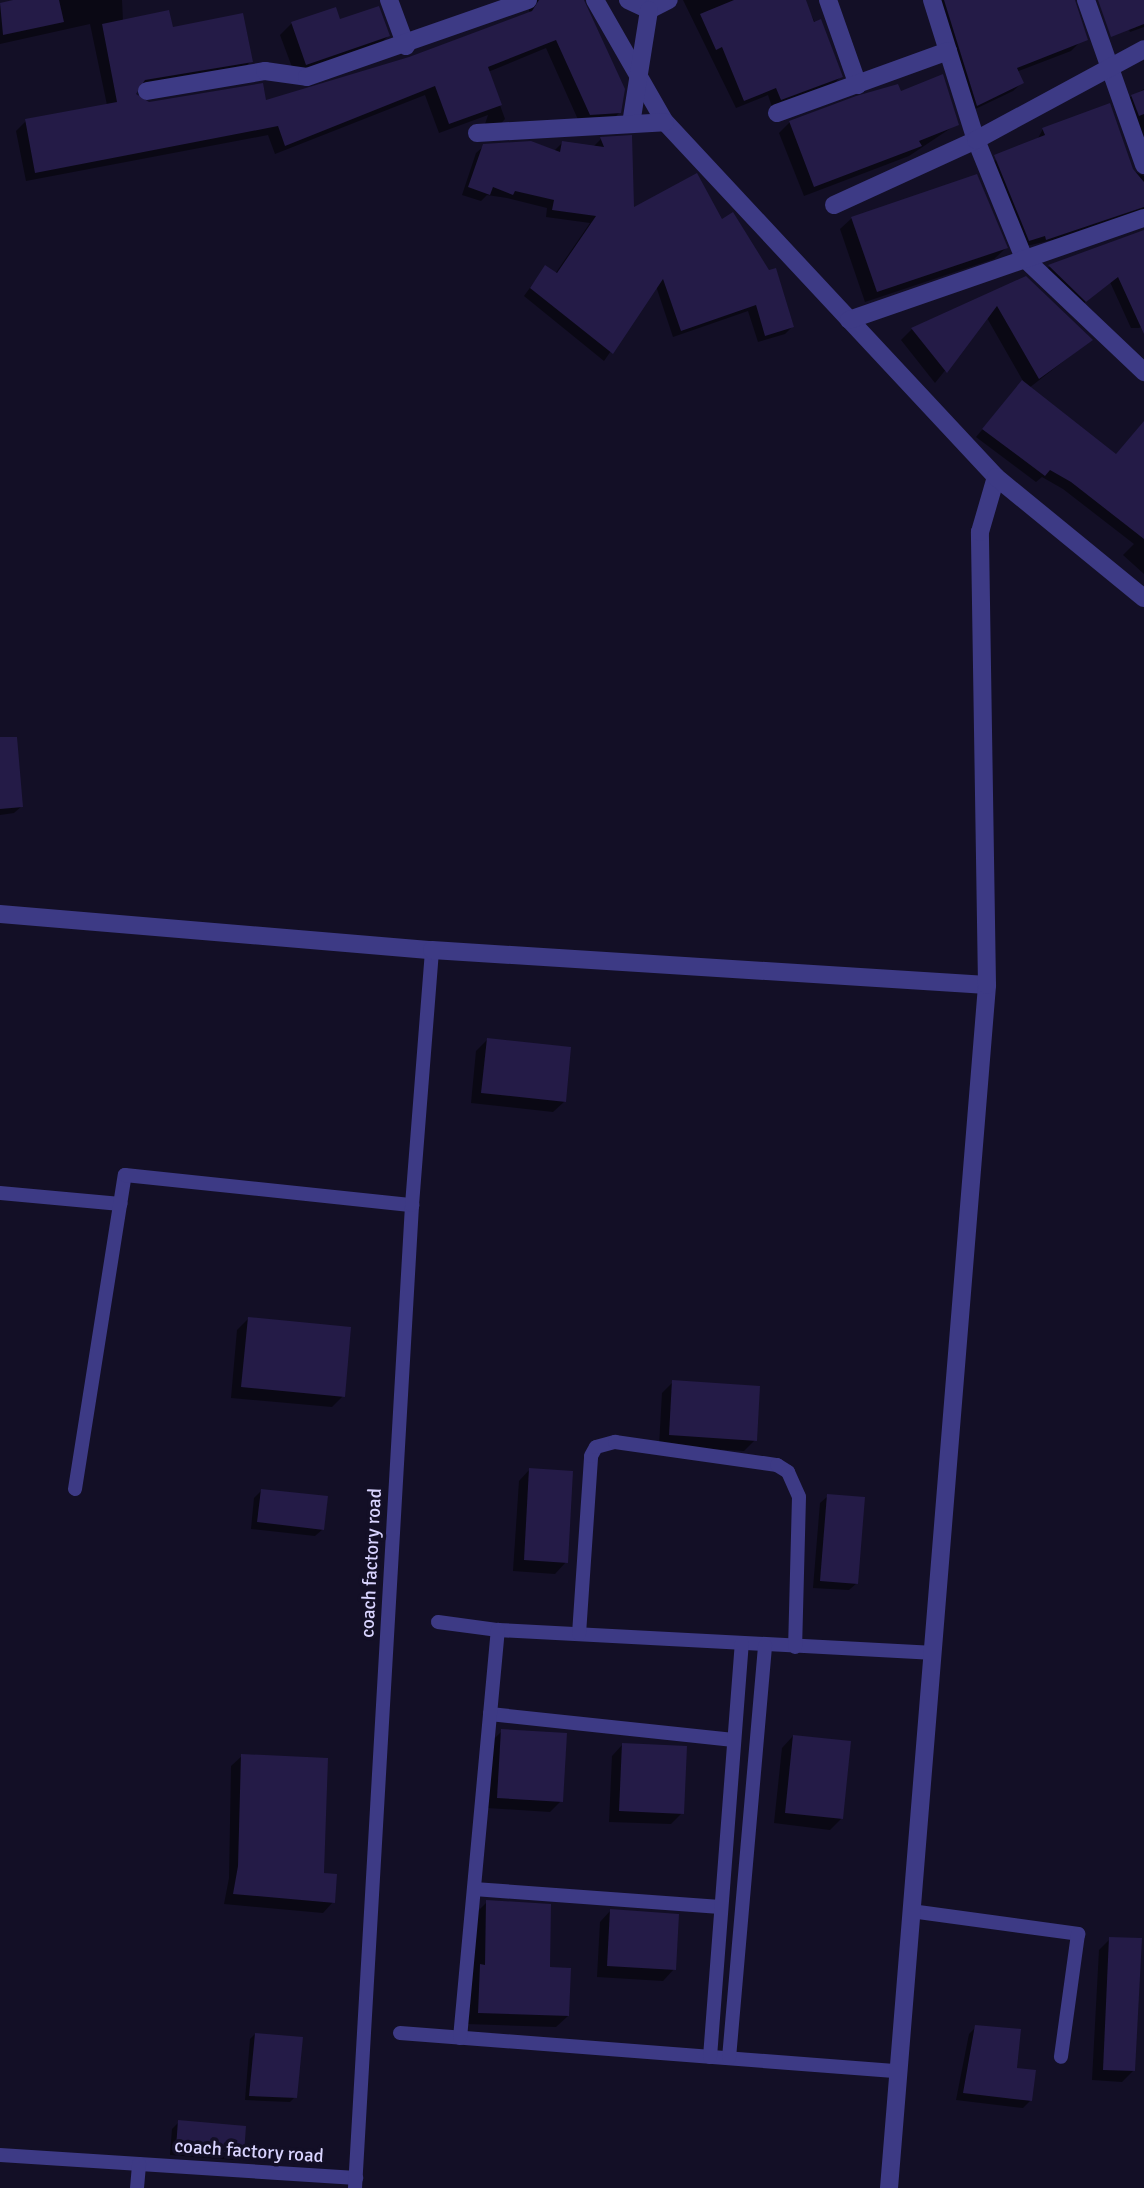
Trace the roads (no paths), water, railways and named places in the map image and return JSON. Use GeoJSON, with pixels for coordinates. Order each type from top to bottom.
{"type":"FeatureCollection","features":[{"type":"Feature","properties":{"kind":"street"},"geometry":{"type":"LineString","coordinates":[[389,0],[406,46]]}},
{"type":"Feature","properties":{"kind":"street"},"geometry":{"type":"LineString","coordinates":[[147,91],[265,71],[307,78],[406,46],[528,0]]}},
{"type":"Feature","properties":{"kind":"street"},"geometry":{"type":"LineString","coordinates":[[595,0],[665,122],[996,477],[1143,595]]}},
{"type":"Feature","properties":{"kind":"street"},"geometry":{"type":"LineString","coordinates":[[628,0],[649,10]]}},
{"type":"Feature","properties":{"kind":"street"},"geometry":{"type":"LineString","coordinates":[[649,10],[669,0]]}},
{"type":"Feature","properties":{"kind":"street"},"geometry":{"type":"LineString","coordinates":[[828,0],[858,85]]}},
{"type":"Feature","properties":{"kind":"street"},"geometry":{"type":"LineString","coordinates":[[932,0],[976,140],[1024,258],[1144,372]]}},
{"type":"Feature","properties":{"kind":"street"},"geometry":{"type":"LineString","coordinates":[[1086,0],[1144,165]]}},
{"type":"Feature","properties":{"kind":"street"},"geometry":{"type":"LineString","coordinates":[[631,124],[649,10]]}},
{"type":"Feature","properties":{"kind":"street"},"geometry":{"type":"LineString","coordinates":[[834,205],[976,140],[1144,49]]}},
{"type":"Feature","properties":{"kind":"street"},"geometry":{"type":"LineString","coordinates":[[777,113],[948,51]]}},
{"type":"Feature","properties":{"kind":"street"},"geometry":{"type":"LineString","coordinates":[[477,133],[665,122]]}},
{"type":"Feature","properties":{"kind":"street"},"geometry":{"type":"LineString","coordinates":[[849,320],[1144,218]]}},
{"type":"Feature","properties":{"kind":"street"},"geometry":{"type":"LineString","coordinates":[[889,2188],[930,1653],[987,985],[979,532],[996,477]]}},
{"type":"Feature","properties":{"kind":"street"},"geometry":{"type":"LineString","coordinates":[[0,914],[432,950],[987,985]]}},
{"type":"Feature","properties":{"kind":"lane","name":"coach factory road"},"geometry":{"type":"LineString","coordinates":[[0,2155],[356,2183],[412,1205],[432,950]]}},
{"type":"Feature","properties":{"kind":"lane"},"geometry":{"type":"LineString","coordinates":[[75,1489],[125,1175],[412,1205]]}},
{"type":"Feature","properties":{"kind":"lane"},"geometry":{"type":"LineString","coordinates":[[0,1193],[121,1204]]}},
{"type":"Feature","properties":{"kind":"lane"},"geometry":{"type":"LineString","coordinates":[[579,1634],[591,1456],[596,1447],[615,1442],[777,1465],[788,1472],[799,1497],[795,1647]]}},
{"type":"Feature","properties":{"kind":"lane"},"geometry":{"type":"LineString","coordinates":[[438,1622],[498,1630],[930,1653]]}},
{"type":"Feature","properties":{"kind":"lane"},"geometry":{"type":"LineString","coordinates":[[460,2038],[498,1630]]}},
{"type":"Feature","properties":{"kind":"lane"},"geometry":{"type":"LineString","coordinates":[[710,2057],[742,1643]]}},
{"type":"Feature","properties":{"kind":"lane"},"geometry":{"type":"LineString","coordinates":[[729,2058],[765,1646]]}},
{"type":"Feature","properties":{"kind":"lane"},"geometry":{"type":"LineString","coordinates":[[490,1714],[734,1740]]}},
{"type":"Feature","properties":{"kind":"lane"},"geometry":{"type":"LineString","coordinates":[[474,1889],[720,1908]]}},
{"type":"Feature","properties":{"kind":"lane"},"geometry":{"type":"LineString","coordinates":[[911,1911],[1078,1934],[1061,2057]]}},
{"type":"Feature","properties":{"kind":"lane"},"geometry":{"type":"LineString","coordinates":[[400,2033],[898,2071]]}},
{"type":"Feature","properties":{"kind":"lane"},"geometry":{"type":"LineString","coordinates":[[137,2188],[139,2164]]}}]}
